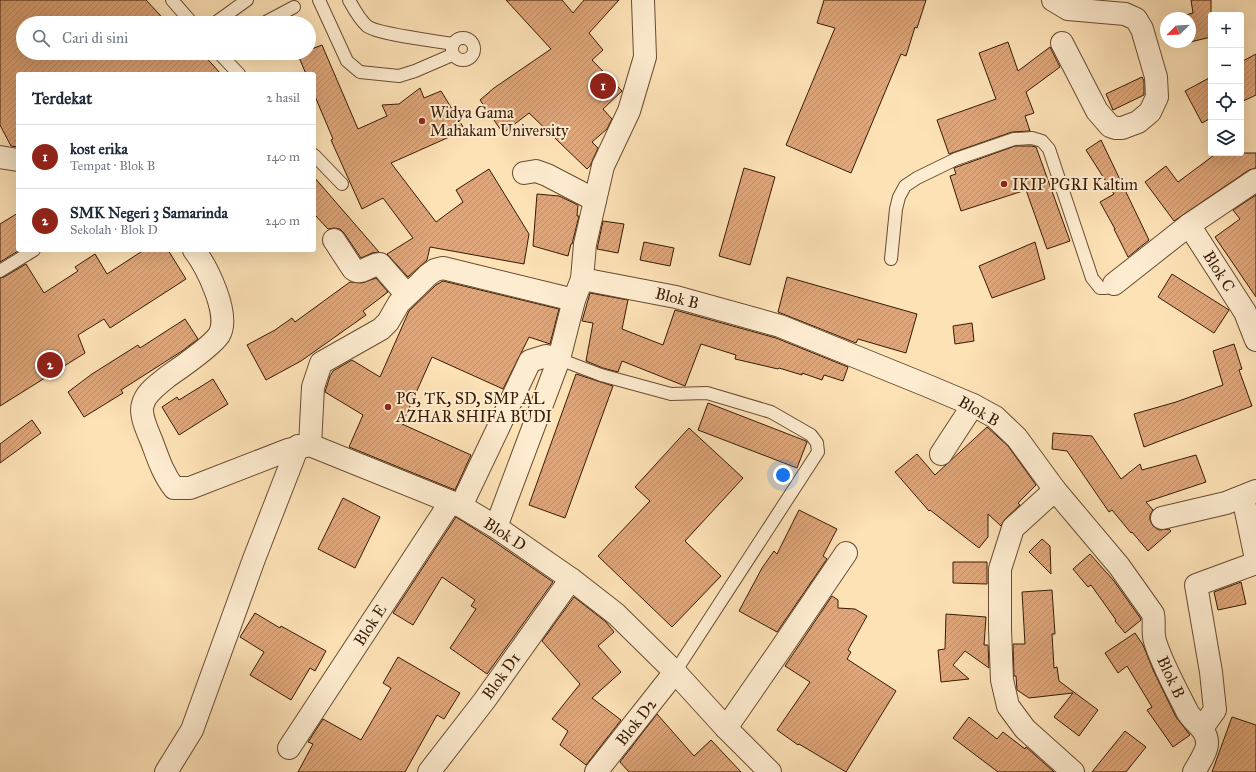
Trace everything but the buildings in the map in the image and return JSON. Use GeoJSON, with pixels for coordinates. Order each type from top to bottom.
{"type":"FeatureCollection","features":[{"type":"Feature","properties":{"kind":"street"},"geometry":{"type":"LineString","coordinates":[[496,527],[559,359],[574,300],[582,279],[585,244],[602,166],[629,111],[645,57],[643,0]]}},
{"type":"Feature","properties":{"kind":"street"},"geometry":{"type":"LineString","coordinates":[[1053,0],[1068,9],[1125,14],[1136,19],[1142,29],[1156,77],[1156,97],[1150,112],[1138,122],[1122,128],[1110,126],[1098,112],[1062,43]]}},
{"type":"Feature","properties":{"kind":"street"},"geometry":{"type":"LineString","coordinates":[[0,157],[16,160]]}},
{"type":"Feature","properties":{"kind":"street"},"geometry":{"type":"LineString","coordinates":[[524,173],[536,171],[547,175],[595,200]]}},
{"type":"Feature","properties":{"kind":"street"},"geometry":{"type":"LineString","coordinates":[[1114,284],[1190,225],[1256,180]]}},
{"type":"Feature","properties":{"kind":"street","name":"Blok C"},"geometry":{"type":"LineString","coordinates":[[1190,225],[1245,312],[1256,340]]}},
{"type":"Feature","properties":{"kind":"street"},"geometry":{"type":"LineString","coordinates":[[334,240],[356,272],[361,272],[376,264],[380,264],[407,295]]}},
{"type":"Feature","properties":{"kind":"street"},"geometry":{"type":"LineString","coordinates":[[195,252],[211,280],[222,308],[223,320],[220,334],[210,345],[151,390],[142,404],[143,418],[166,478],[174,488],[190,488],[304,446]]}},
{"type":"Feature","properties":{"kind":"street"},"geometry":{"type":"LineString","coordinates":[[166,772],[192,730],[254,559],[304,446],[313,387],[321,363],[381,329],[388,322],[399,303],[407,295],[428,275],[435,270],[443,268],[574,300]]}},
{"type":"Feature","properties":{"kind":"street","name":"Blok B"},"geometry":{"type":"LineString","coordinates":[[582,279],[676,297],[780,326],[892,370],[972,405],[995,417],[1017,438],[1055,490],[1119,566],[1148,606],[1155,621],[1154,640],[1160,655],[1188,713],[1202,728],[1208,745],[1194,772]]}},
{"type":"Feature","properties":{"kind":"street","name":"Blok E"},"geometry":{"type":"LineString","coordinates":[[289,748],[456,505],[530,361],[546,356],[559,359]]}},
{"type":"Feature","properties":{"kind":"street"},"geometry":{"type":"LineString","coordinates":[[941,454],[972,405]]}},
{"type":"Feature","properties":{"kind":"street","name":"Blok D"},"geometry":{"type":"LineString","coordinates":[[304,446],[456,505],[496,527],[571,579],[616,614],[675,672],[726,728],[770,772]]}},
{"type":"Feature","properties":{"kind":"street"},"geometry":{"type":"LineString","coordinates":[[1055,490],[1013,528],[1000,569],[1002,680],[1008,706],[1025,729],[1072,772]]}},
{"type":"Feature","properties":{"kind":"street"},"geometry":{"type":"LineString","coordinates":[[1162,518],[1226,503],[1249,494],[1256,559]]}},
{"type":"Feature","properties":{"kind":"street"},"geometry":{"type":"LineString","coordinates":[[726,728],[846,552]]}},
{"type":"Feature","properties":{"kind":"street"},"geometry":{"type":"LineString","coordinates":[[1202,728],[1215,710],[1211,672],[1196,585],[1256,563]]}},
{"type":"Feature","properties":{"kind":"street","name":"Blok D1"},"geometry":{"type":"LineString","coordinates":[[429,772],[484,701],[571,579]]}},
{"type":"Feature","properties":{"kind":"street","name":"Blok D2"},"geometry":{"type":"LineString","coordinates":[[596,772],[675,672]]}},
{"type":"Feature","properties":{"kind":"lane"},"geometry":{"type":"LineString","coordinates":[[172,0],[186,16]]}},
{"type":"Feature","properties":{"kind":"lane"},"geometry":{"type":"LineString","coordinates":[[225,16],[247,0]]}},
{"type":"Feature","properties":{"kind":"lane"},"geometry":{"type":"LineString","coordinates":[[319,0],[347,61],[360,72],[399,76],[415,72],[452,50],[380,31],[368,26],[354,10],[350,0]]}},
{"type":"Feature","properties":{"kind":"lane"},"geometry":{"type":"LineString","coordinates":[[277,16],[294,7]]}},
{"type":"Feature","properties":{"kind":"lane"},"geometry":{"type":"LineString","coordinates":[[226,60],[237,72]]}},
{"type":"Feature","properties":{"kind":"lane"},"geometry":{"type":"LineString","coordinates":[[891,259],[896,209],[899,197],[905,186],[916,178],[956,159],[1014,139],[1032,138],[1042,141],[1049,149],[1092,278],[1100,288],[1106,288],[1114,284]]}},
{"type":"Feature","properties":{"kind":"lane"},"geometry":{"type":"LineString","coordinates":[[316,157],[342,184]]}},
{"type":"Feature","properties":{"kind":"lane"},"geometry":{"type":"LineString","coordinates":[[0,271],[31,252]]}},
{"type":"Feature","properties":{"kind":"lane"},"geometry":{"type":"LineString","coordinates":[[559,359],[601,375],[671,394],[707,392],[771,412],[811,436],[817,443],[818,452],[675,672]]}},
{"type":"Feature","properties":{"kind":"place","name":"kost erika"},"geometry":{"type":"Point","coordinates":[603,86]}},
{"type":"Feature","properties":{"kind":"place","name":"Widya Gama Mahakam University"},"geometry":{"type":"Point","coordinates":[422,121]}},
{"type":"Feature","properties":{"kind":"place","name":"IKIP PGRI Kaltim"},"geometry":{"type":"Point","coordinates":[1004,184]}},
{"type":"Feature","properties":{"kind":"place","name":"SMK Negeri 3 Samarinda"},"geometry":{"type":"Point","coordinates":[50,365]}},
{"type":"Feature","properties":{"kind":"place","name":"PG, TK, SD, SMP AL AZHAR SHIFA BUDI"},"geometry":{"type":"Point","coordinates":[388,407]}}]}
